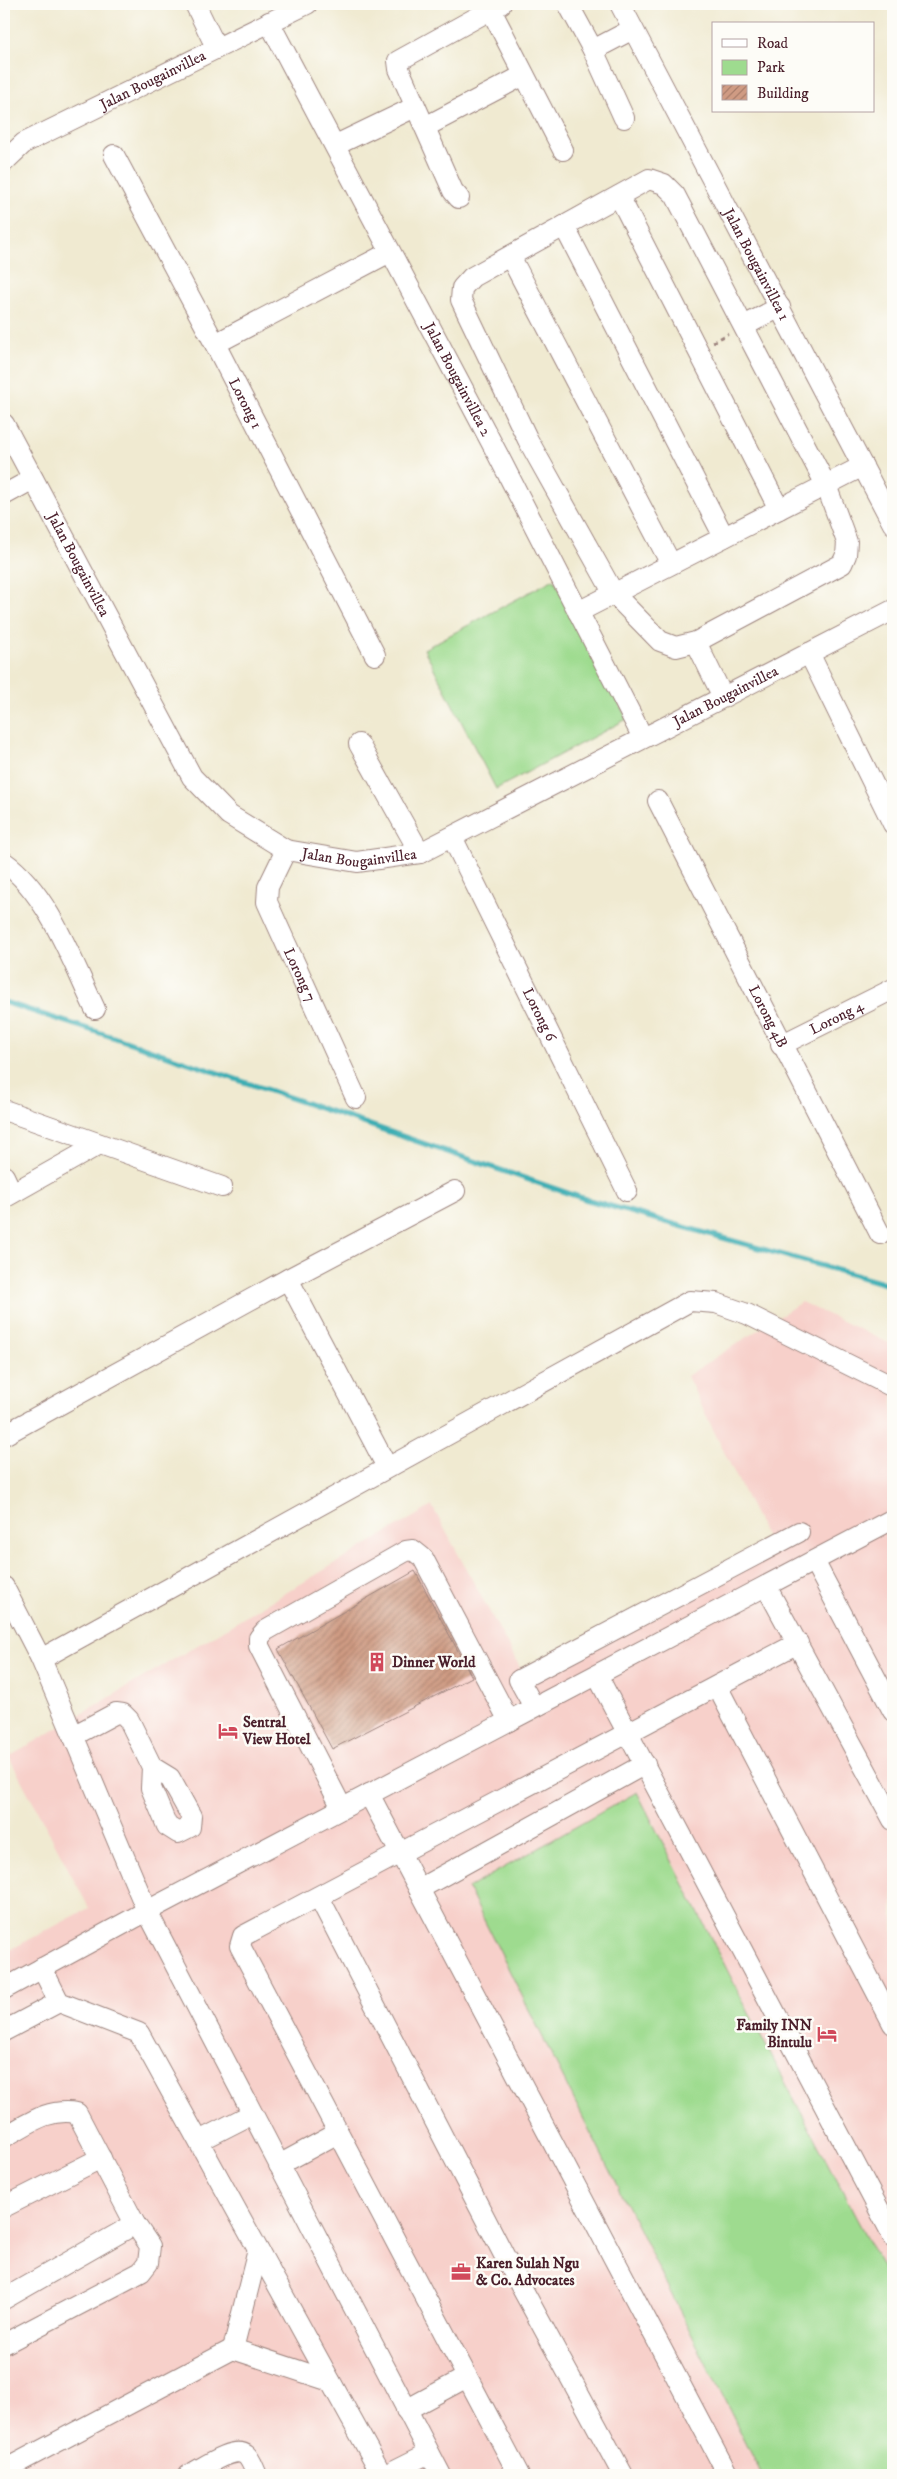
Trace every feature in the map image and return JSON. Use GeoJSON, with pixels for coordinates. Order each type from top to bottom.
{"type":"FeatureCollection","features":[{"type":"Feature","properties":{"kind":"street"},"geometry":{"type":"LineString","coordinates":[[195,4],[216,47]]}},
{"type":"Feature","properties":{"kind":"street","name":"Jalan Bougainvillea"},"geometry":{"type":"LineString","coordinates":[[4,162],[24,143],[216,47],[307,4]]}},
{"type":"Feature","properties":{"kind":"street"},"geometry":{"type":"LineString","coordinates":[[568,4],[593,50],[624,118]]}},
{"type":"Feature","properties":{"kind":"street","name":"Jalan Bougainvillea 1"},"geometry":{"type":"LineString","coordinates":[[620,4],[893,524]]}},
{"type":"Feature","properties":{"kind":"street"},"geometry":{"type":"LineString","coordinates":[[459,198],[453,191],[415,106],[399,69],[398,61],[496,7],[524,75],[563,150]]}},
{"type":"Feature","properties":{"kind":"street","name":"Jalan Bougainvillea 2"},"geometry":{"type":"LineString","coordinates":[[269,22],[336,145],[644,738]]}},
{"type":"Feature","properties":{"kind":"street"},"geometry":{"type":"LineString","coordinates":[[593,50],[634,29]]}},
{"type":"Feature","properties":{"kind":"street"},"geometry":{"type":"LineString","coordinates":[[425,127],[524,75]]}},
{"type":"Feature","properties":{"kind":"street"},"geometry":{"type":"LineString","coordinates":[[336,145],[415,106]]}},
{"type":"Feature","properties":{"kind":"street","name":"Lorong 1"},"geometry":{"type":"LineString","coordinates":[[114,155],[215,344],[375,655]]}},
{"type":"Feature","properties":{"kind":"street"},"geometry":{"type":"LineString","coordinates":[[649,179],[664,184],[675,195],[826,485],[847,542],[846,555],[842,564],[696,642],[676,648],[660,640],[614,594],[528,440],[461,300],[462,288],[472,277],[564,226],[649,179]]}},
{"type":"Feature","properties":{"kind":"street"},"geometry":{"type":"LineString","coordinates":[[619,196],[779,509]]}},
{"type":"Feature","properties":{"kind":"street"},"geometry":{"type":"LineString","coordinates":[[564,226],[724,537]]}},
{"type":"Feature","properties":{"kind":"street"},"geometry":{"type":"LineString","coordinates":[[215,344],[390,252]]}},
{"type":"Feature","properties":{"kind":"street"},"geometry":{"type":"LineString","coordinates":[[510,256],[671,564]]}},
{"type":"Feature","properties":{"kind":"street"},"geometry":{"type":"LineString","coordinates":[[744,326],[780,307]]}},
{"type":"Feature","properties":{"kind":"street","name":"Jalan Bougainvillea"},"geometry":{"type":"LineString","coordinates":[[4,424],[192,778],[229,815],[286,850],[357,862],[420,853],[893,610]]}},
{"type":"Feature","properties":{"kind":"street"},"geometry":{"type":"LineString","coordinates":[[498,455],[528,440]]}},
{"type":"Feature","properties":{"kind":"street"},"geometry":{"type":"LineString","coordinates":[[578,612],[863,466]]}},
{"type":"Feature","properties":{"kind":"street"},"geometry":{"type":"LineString","coordinates":[[4,495],[33,479]]}},
{"type":"Feature","properties":{"kind":"street"},"geometry":{"type":"LineString","coordinates":[[696,642],[723,697]]}},
{"type":"Feature","properties":{"kind":"street"},"geometry":{"type":"LineString","coordinates":[[809,653],[893,824]]}},
{"type":"Feature","properties":{"kind":"street"},"geometry":{"type":"LineString","coordinates":[[359,744],[420,853]]}},
{"type":"Feature","properties":{"kind":"street","name":"Lorong 4B"},"geometry":{"type":"LineString","coordinates":[[658,801],[781,1045],[880,1234]]}},
{"type":"Feature","properties":{"kind":"street","name":"Lorong 6"},"geometry":{"type":"LineString","coordinates":[[452,837],[627,1191]]}},
{"type":"Feature","properties":{"kind":"street","name":"Lorong 7"},"geometry":{"type":"LineString","coordinates":[[286,850],[268,887],[267,902],[356,1098]]}},
{"type":"Feature","properties":{"kind":"street"},"geometry":{"type":"LineString","coordinates":[[4,862],[16,871],[34,892],[56,930],[95,1008]]}},
{"type":"Feature","properties":{"kind":"street","name":"Lorong 4"},"geometry":{"type":"LineString","coordinates":[[781,1045],[893,989]]}},
{"type":"Feature","properties":{"kind":"street"},"geometry":{"type":"LineString","coordinates":[[4,1110],[98,1145],[222,1187]]}},
{"type":"Feature","properties":{"kind":"street"},"geometry":{"type":"LineString","coordinates":[[7,1189],[98,1145]]}},
{"type":"Feature","properties":{"kind":"street"},"geometry":{"type":"LineString","coordinates":[[4,1435],[288,1279],[455,1191]]}},
{"type":"Feature","properties":{"kind":"street"},"geometry":{"type":"LineString","coordinates":[[288,1279],[387,1467]]}},
{"type":"Feature","properties":{"kind":"street"},"geometry":{"type":"LineString","coordinates":[[41,1659],[690,1300],[716,1303],[747,1314],[893,1387]]}},
{"type":"Feature","properties":{"kind":"street"},"geometry":{"type":"LineString","coordinates":[[4,1989],[147,1911],[893,1519]]}},
{"type":"Feature","properties":{"kind":"street"},"geometry":{"type":"LineString","coordinates":[[534,1708],[519,1680],[799,1532]]}},
{"type":"Feature","properties":{"kind":"street"},"geometry":{"type":"LineString","coordinates":[[342,1808],[259,1646],[259,1638],[265,1631],[406,1551],[413,1550],[423,1558],[509,1721]]}},
{"type":"Feature","properties":{"kind":"street"},"geometry":{"type":"LineString","coordinates":[[814,1561],[893,1711]]}},
{"type":"Feature","properties":{"kind":"street"},"geometry":{"type":"LineString","coordinates":[[766,1586],[893,1820]]}},
{"type":"Feature","properties":{"kind":"street"},"geometry":{"type":"LineString","coordinates":[[4,1587],[41,1659],[147,1911],[440,2475]]}},
{"type":"Feature","properties":{"kind":"street"},"geometry":{"type":"LineString","coordinates":[[519,2475],[240,1946],[243,1936],[798,1643]]}},
{"type":"Feature","properties":{"kind":"street"},"geometry":{"type":"LineString","coordinates":[[597,1675],[893,2236]]}},
{"type":"Feature","properties":{"kind":"street"},"geometry":{"type":"LineString","coordinates":[[717,1686],[893,2024]]}},
{"type":"Feature","properties":{"kind":"street"},"geometry":{"type":"LineString","coordinates":[[73,1736],[116,1713],[123,1714],[129,1720],[152,1767]]}},
{"type":"Feature","properties":{"kind":"street"},"geometry":{"type":"LineString","coordinates":[[420,1889],[645,1764]]}},
{"type":"Feature","properties":{"kind":"street"},"geometry":{"type":"LineString","coordinates":[[370,1794],[728,2475]]}},
{"type":"Feature","properties":{"kind":"street"},"geometry":{"type":"LineString","coordinates":[[319,1897],[504,2255],[623,2475]]}},
{"type":"Feature","properties":{"kind":"street"},"geometry":{"type":"LineString","coordinates":[[42,1968],[59,2002],[139,2034],[383,2475],[429,2453]]}},
{"type":"Feature","properties":{"kind":"street"},"geometry":{"type":"LineString","coordinates":[[4,2031],[59,2002]]}},
{"type":"Feature","properties":{"kind":"street"},"geometry":{"type":"LineString","coordinates":[[4,2137],[46,2115],[60,2111],[76,2113],[135,2224],[150,2246],[148,2263],[141,2272],[4,2344]]}},
{"type":"Feature","properties":{"kind":"street"},"geometry":{"type":"LineString","coordinates":[[199,2141],[252,2114]]}},
{"type":"Feature","properties":{"kind":"street"},"geometry":{"type":"LineString","coordinates":[[279,2165],[338,2133]]}},
{"type":"Feature","properties":{"kind":"street"},"geometry":{"type":"LineString","coordinates":[[4,2207],[101,2158]]}},
{"type":"Feature","properties":{"kind":"street"},"geometry":{"type":"LineString","coordinates":[[4,2299],[135,2224]]}},
{"type":"Feature","properties":{"kind":"street"},"geometry":{"type":"LineString","coordinates":[[233,2348],[258,2250]]}},
{"type":"Feature","properties":{"kind":"street"},"geometry":{"type":"LineString","coordinates":[[4,2470],[233,2348],[330,2382]]}},
{"type":"Feature","properties":{"kind":"street"},"geometry":{"type":"LineString","coordinates":[[406,2410],[467,2377]]}},
{"type":"Feature","properties":{"kind":"street"},"geometry":{"type":"LineString","coordinates":[[189,2475],[233,2452],[241,2452],[248,2456],[257,2475]]}},
{"type":"Feature","properties":{"kind":"path"},"geometry":{"type":"LineString","coordinates":[[697,350],[744,326]]}},
{"type":"Feature","properties":{"kind":"shaded area"},"geometry":{"type":"Polygon","coordinates":[[[801,1302],[893,1345],[893,2475],[4,2475],[4,1953],[89,1908],[9,1757],[432,1506],[529,1684],[774,1554],[687,1376],[801,1302]]]}},
{"type":"Feature","properties":{"kind":"green space"},"geometry":{"type":"Polygon","coordinates":[[[554,579],[627,719],[496,789],[424,649],[554,579]]]}},
{"type":"Feature","properties":{"kind":"green space"},"geometry":{"type":"Polygon","coordinates":[[[637,1792],[750,2015],[893,2288],[893,2475],[762,2475],[468,1888],[637,1792]]]}},
{"type":"Feature","properties":{"kind":"building","name":"Dinner World"},"geometry":{"type":"Polygon","coordinates":[[[415,1571],[472,1677],[332,1749],[278,1649],[415,1571]]]}},
{"type":"Feature","properties":{"kind":"waterway"},"geometry":{"type":"LineString","coordinates":[[4,1002],[122,1040],[585,1199],[893,1286]]}},
{"type":"Feature","properties":{"kind":"place","name":"Dinner World"},"geometry":{"type":"Point","coordinates":[377,1662]}},
{"type":"Feature","properties":{"kind":"place","name":"Sentral View Hotel"},"geometry":{"type":"Point","coordinates":[228,1731]}},
{"type":"Feature","properties":{"kind":"place","name":"Family INN Bintulu"},"geometry":{"type":"Point","coordinates":[827,2034]}},
{"type":"Feature","properties":{"kind":"place","name":"Karen Sulah Ngu & Co. Advocates"},"geometry":{"type":"Point","coordinates":[461,2272]}}]}
